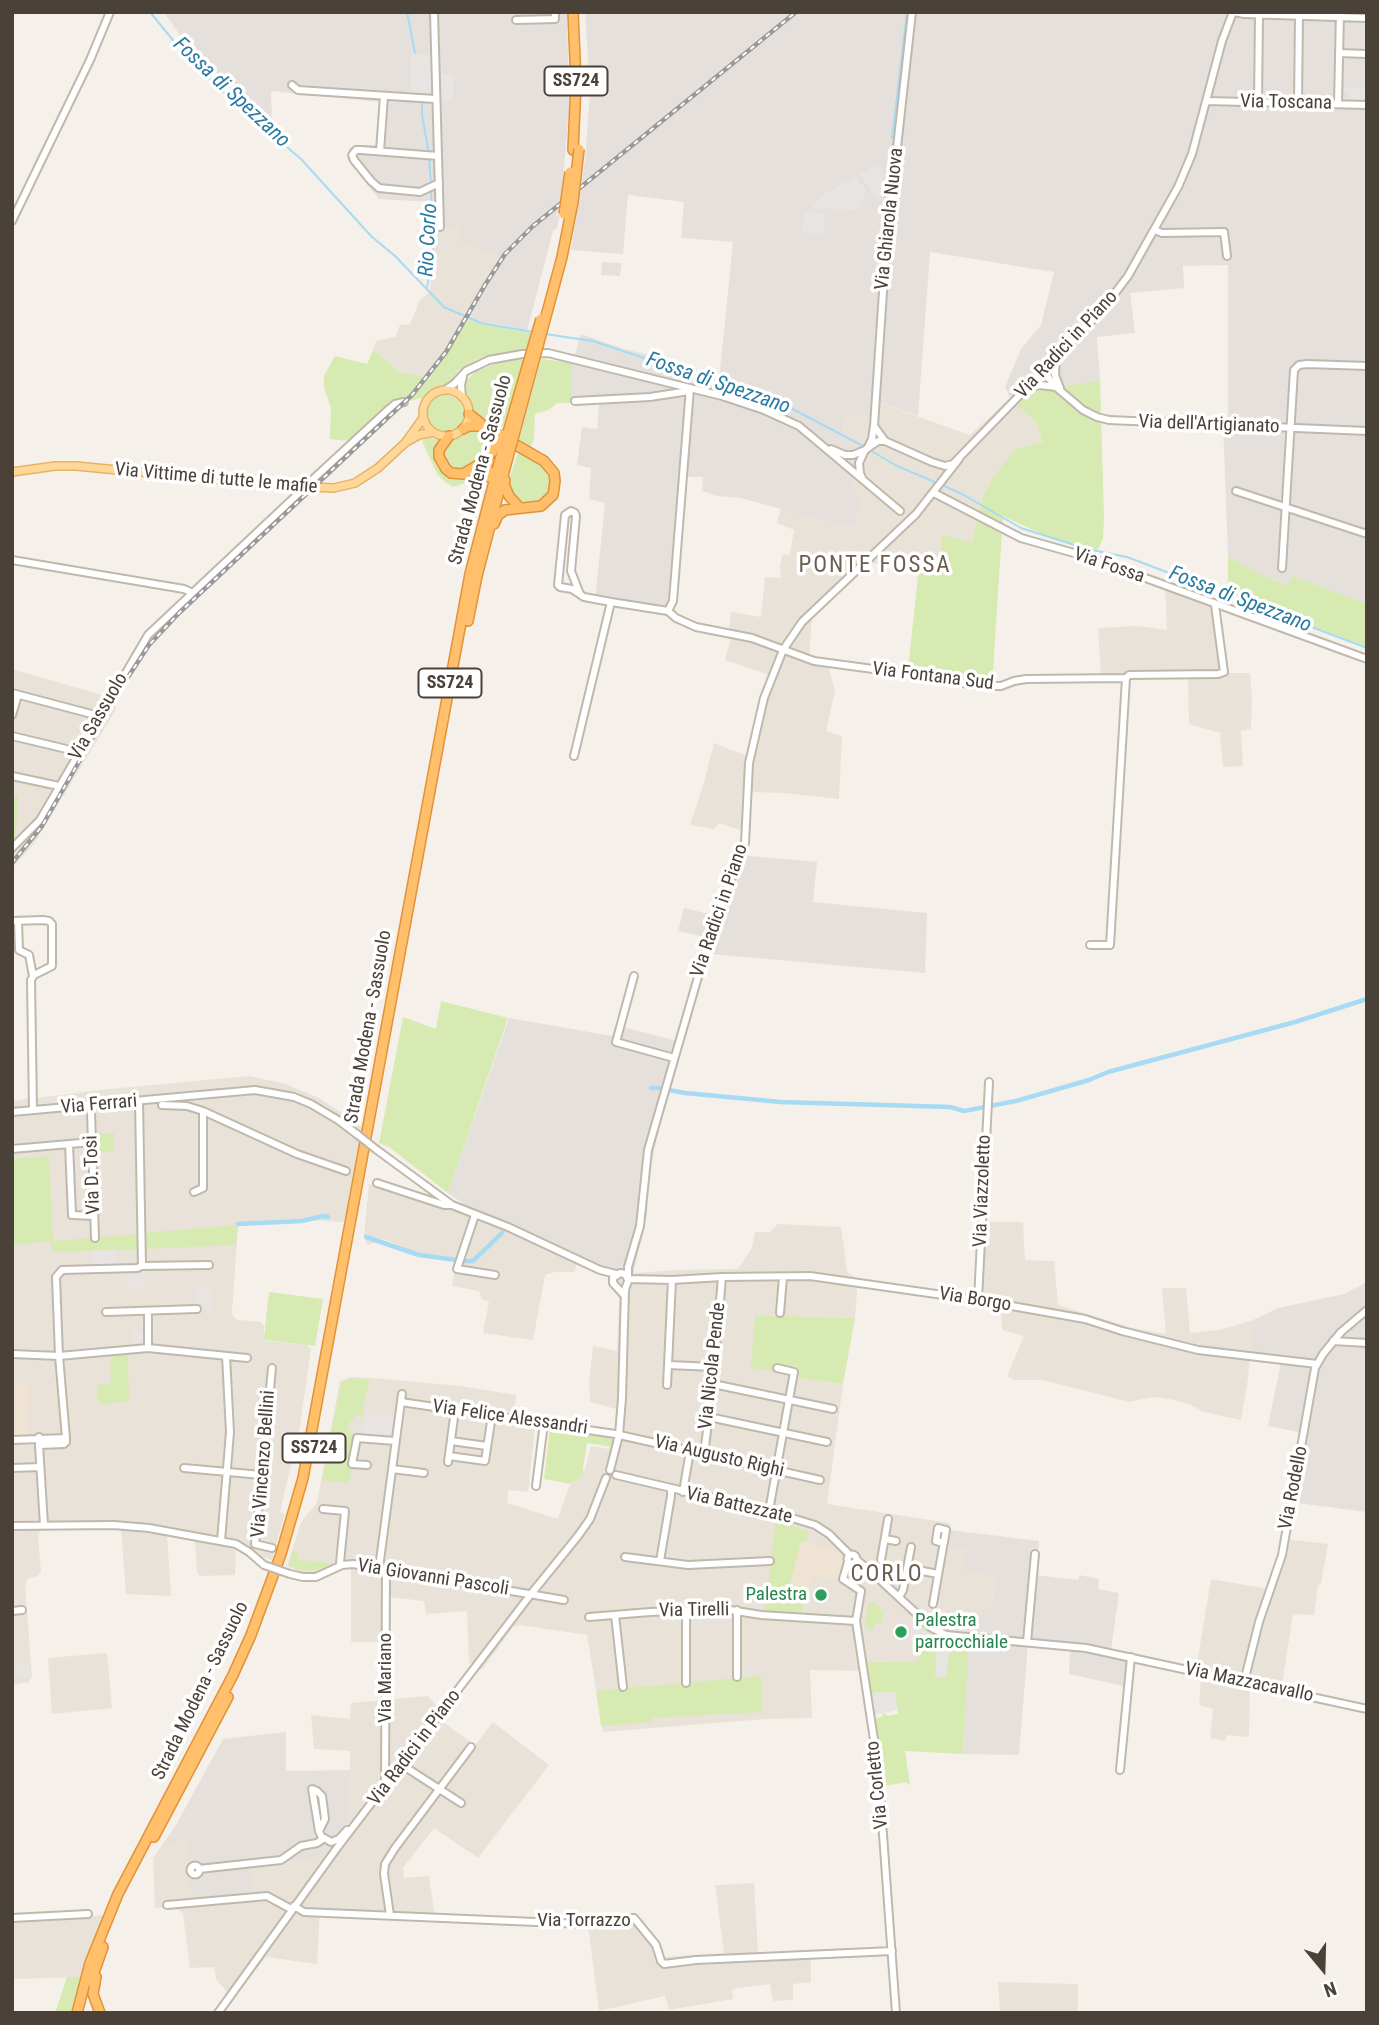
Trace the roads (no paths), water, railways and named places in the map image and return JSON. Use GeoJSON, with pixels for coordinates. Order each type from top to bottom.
{"type":"FeatureCollection","features":[{"type":"Feature","properties":{"kind":"highway","name":"Strada Modena - Sassuolo"},"geometry":{"type":"LineString","coordinates":[[83,2013],[94,1963],[123,1895],[215,1723],[256,1637],[287,1555],[308,1480],[474,590],[502,472],[510,421],[557,256],[576,150],[573,12]]}},
{"type":"Feature","properties":{"kind":"highway","name":"Strada Modena - Sassuolo"},"geometry":{"type":"LineString","coordinates":[[77,2013],[118,1894],[233,1675],[261,1610],[303,1478],[470,575],[509,451],[562,257],[573,202],[582,84],[579,12]]}},
{"type":"Feature","properties":{"kind":"highway"},"geometry":{"type":"LineString","coordinates":[[469,414],[485,428],[544,461],[554,473],[555,488],[548,501],[535,508],[505,510],[498,515],[487,538]]}},
{"type":"Feature","properties":{"kind":"highway"},"geometry":{"type":"LineString","coordinates":[[449,436],[439,450],[439,457],[451,473],[463,474],[480,464],[497,445],[510,421]]}},
{"type":"Feature","properties":{"kind":"highway"},"geometry":{"type":"LineString","coordinates":[[463,429],[469,426],[485,428],[496,445],[478,521],[470,575]]}},
{"type":"Feature","properties":{"kind":"highway"},"geometry":{"type":"LineString","coordinates":[[502,472],[505,489],[520,508]]}},
{"type":"Feature","properties":{"kind":"highway"},"geometry":{"type":"LineString","coordinates":[[94,1963],[93,1994],[100,2013]]}},
{"type":"Feature","properties":{"kind":"main road"},"geometry":{"type":"LineString","coordinates":[[445,390],[462,397],[469,414],[463,429],[449,436],[433,432],[424,418],[424,408],[429,397],[445,390]]}},
{"type":"Feature","properties":{"kind":"main road","name":"Via Vittime di tutte le mafie"},"geometry":{"type":"LineString","coordinates":[[12,472],[76,466],[285,486],[334,488],[355,483],[370,474],[405,443],[424,418]]}},
{"type":"Feature","properties":{"kind":"main road","name":"Via Vittime di tutte le mafie"},"geometry":{"type":"LineString","coordinates":[[405,443],[419,435],[433,432]]}},
{"type":"Feature","properties":{"kind":"street"},"geometry":{"type":"LineString","coordinates":[[12,221],[90,60],[110,12]]}},
{"type":"Feature","properties":{"kind":"street"},"geometry":{"type":"LineString","coordinates":[[434,12],[440,227]]}},
{"type":"Feature","properties":{"kind":"street"},"geometry":{"type":"LineString","coordinates":[[516,20],[555,19],[555,12]]}},
{"type":"Feature","properties":{"kind":"street","name":"Via Ghiarola Nuova"},"geometry":{"type":"LineString","coordinates":[[867,448],[874,426],[886,247],[912,12]]}},
{"type":"Feature","properties":{"kind":"street"},"geometry":{"type":"LineString","coordinates":[[1232,12],[1367,18]]}},
{"type":"Feature","properties":{"kind":"street"},"geometry":{"type":"LineString","coordinates":[[1222,41],[1225,22],[1232,12]]}},
{"type":"Feature","properties":{"kind":"street"},"geometry":{"type":"LineString","coordinates":[[1222,41],[1232,12]]}},
{"type":"Feature","properties":{"kind":"street"},"geometry":{"type":"LineString","coordinates":[[1258,103],[1259,15]]}},
{"type":"Feature","properties":{"kind":"street"},"geometry":{"type":"LineString","coordinates":[[1338,104],[1340,15]]}},
{"type":"Feature","properties":{"kind":"street"},"geometry":{"type":"LineString","coordinates":[[1298,103],[1300,16]]}},
{"type":"Feature","properties":{"kind":"street","name":"Via Radici in Piano"},"geometry":{"type":"LineString","coordinates":[[218,2013],[322,1867],[590,1519],[612,1475],[622,1398],[625,1297],[630,1262],[640,1226],[648,1150],[713,925],[745,843],[749,762],[764,698],[783,650],[802,622],[920,509],[959,459],[1118,290],[1178,187],[1192,153],[1222,41]]}},
{"type":"Feature","properties":{"kind":"street"},"geometry":{"type":"LineString","coordinates":[[1339,54],[1367,54]]}},
{"type":"Feature","properties":{"kind":"street"},"geometry":{"type":"LineString","coordinates":[[292,85],[298,90],[435,99]]}},
{"type":"Feature","properties":{"kind":"street"},"geometry":{"type":"LineString","coordinates":[[380,151],[384,96]]}},
{"type":"Feature","properties":{"kind":"street","name":"Via Toscana"},"geometry":{"type":"LineString","coordinates":[[1206,101],[1367,105]]}},
{"type":"Feature","properties":{"kind":"street"},"geometry":{"type":"LineString","coordinates":[[438,156],[356,150],[352,155],[376,187],[420,192],[439,183]]}},
{"type":"Feature","properties":{"kind":"street"},"geometry":{"type":"LineString","coordinates":[[1155,230],[1162,233],[1224,232],[1227,256]]}},
{"type":"Feature","properties":{"kind":"street"},"geometry":{"type":"LineString","coordinates":[[445,390],[466,371],[489,360],[548,353],[732,399],[779,416],[799,426],[824,445],[900,511],[904,520],[895,533]]}},
{"type":"Feature","properties":{"kind":"street","name":"Via dell'Artigianato"},"geometry":{"type":"LineString","coordinates":[[1055,358],[1058,388]]}},
{"type":"Feature","properties":{"kind":"street"},"geometry":{"type":"LineString","coordinates":[[1282,568],[1293,375],[1298,365],[1367,366]]}},
{"type":"Feature","properties":{"kind":"street"},"geometry":{"type":"LineString","coordinates":[[1044,370],[1055,376]]}},
{"type":"Feature","properties":{"kind":"street","name":"Via dell'Artigianato"},"geometry":{"type":"LineString","coordinates":[[1044,370],[1058,388],[1083,410],[1109,421],[1367,431]]}},
{"type":"Feature","properties":{"kind":"street"},"geometry":{"type":"LineString","coordinates":[[462,397],[461,385],[466,371]]}},
{"type":"Feature","properties":{"kind":"street"},"geometry":{"type":"LineString","coordinates":[[1027,387],[1040,385],[1058,388]]}},
{"type":"Feature","properties":{"kind":"street"},"geometry":{"type":"LineString","coordinates":[[575,401],[638,398],[690,389]]}},
{"type":"Feature","properties":{"kind":"street"},"geometry":{"type":"LineString","coordinates":[[667,611],[673,601],[690,389]]}},
{"type":"Feature","properties":{"kind":"street","name":"Via Sassuolo"},"geometry":{"type":"LineString","coordinates":[[12,848],[36,826],[144,640],[388,409],[404,402]]}},
{"type":"Feature","properties":{"kind":"street"},"geometry":{"type":"LineString","coordinates":[[874,426],[885,441]]}},
{"type":"Feature","properties":{"kind":"street"},"geometry":{"type":"LineString","coordinates":[[824,445],[845,455],[867,448],[878,441],[885,441],[947,466],[959,459]]}},
{"type":"Feature","properties":{"kind":"street"},"geometry":{"type":"LineString","coordinates":[[863,480],[859,466],[867,448]]}},
{"type":"Feature","properties":{"kind":"street"},"geometry":{"type":"LineString","coordinates":[[932,462],[942,471],[940,484]]}},
{"type":"Feature","properties":{"kind":"street","name":"Via Fossa"},"geometry":{"type":"LineString","coordinates":[[940,484],[1021,538],[1088,557],[1367,659]]}},
{"type":"Feature","properties":{"kind":"street"},"geometry":{"type":"LineString","coordinates":[[1236,491],[1367,534]]}},
{"type":"Feature","properties":{"kind":"street"},"geometry":{"type":"LineString","coordinates":[[900,511],[913,512],[920,509]]}},
{"type":"Feature","properties":{"kind":"street"},"geometry":{"type":"LineString","coordinates":[[571,511],[576,516],[571,570],[580,594],[560,587],[557,583],[565,515],[571,511]]}},
{"type":"Feature","properties":{"kind":"street"},"geometry":{"type":"LineString","coordinates":[[12,560],[184,589],[193,593]]}},
{"type":"Feature","properties":{"kind":"street","name":"Via Fontana Sud"},"geometry":{"type":"LineString","coordinates":[[580,594],[667,611],[696,627],[752,638],[814,661],[981,686],[1001,686],[1026,679],[1126,678],[1129,675],[1224,672],[1215,605]]}},
{"type":"Feature","properties":{"kind":"street"},"geometry":{"type":"LineString","coordinates":[[574,756],[611,602]]}},
{"type":"Feature","properties":{"kind":"street"},"geometry":{"type":"LineString","coordinates":[[1090,945],[1110,945],[1126,678]]}},
{"type":"Feature","properties":{"kind":"street"},"geometry":{"type":"LineString","coordinates":[[12,715],[15,694],[100,716]]}},
{"type":"Feature","properties":{"kind":"street"},"geometry":{"type":"LineString","coordinates":[[12,736],[79,752]]}},
{"type":"Feature","properties":{"kind":"street"},"geometry":{"type":"LineString","coordinates":[[12,776],[59,786]]}},
{"type":"Feature","properties":{"kind":"street"},"geometry":{"type":"LineString","coordinates":[[33,976],[52,966],[52,924],[49,921],[15,921],[19,950],[29,956],[33,976],[33,1111]]}},
{"type":"Feature","properties":{"kind":"street"},"geometry":{"type":"LineString","coordinates":[[634,976],[616,1042],[674,1058]]}},
{"type":"Feature","properties":{"kind":"street","name":"Via Viazzoletto"},"geometry":{"type":"LineString","coordinates":[[978,1300],[989,1082]]}},
{"type":"Feature","properties":{"kind":"street","name":"Via Ferrari"},"geometry":{"type":"LineString","coordinates":[[12,1112],[234,1091],[276,1093],[310,1104],[331,1115],[452,1205],[508,1227],[600,1270],[615,1284]]}},
{"type":"Feature","properties":{"kind":"street"},"geometry":{"type":"LineString","coordinates":[[185,1097],[187,1106]]}},
{"type":"Feature","properties":{"kind":"street"},"geometry":{"type":"LineString","coordinates":[[12,1440],[66,1442],[59,1356],[58,1273],[62,1270],[137,1268],[142,1263],[139,1102]]}},
{"type":"Feature","properties":{"kind":"street"},"geometry":{"type":"LineString","coordinates":[[73,1107],[91,1112],[108,1104]]}},
{"type":"Feature","properties":{"kind":"street","name":"Via Ferrari"},"geometry":{"type":"LineString","coordinates":[[162,1105],[187,1106],[203,1111],[297,1154],[346,1171]]}},
{"type":"Feature","properties":{"kind":"street"},"geometry":{"type":"LineString","coordinates":[[194,1192],[203,1188],[203,1111]]}},
{"type":"Feature","properties":{"kind":"street","name":"Via D. Tosi"},"geometry":{"type":"LineString","coordinates":[[91,1112],[95,1238]]}},
{"type":"Feature","properties":{"kind":"street"},"geometry":{"type":"LineString","coordinates":[[12,1149],[92,1142]]}},
{"type":"Feature","properties":{"kind":"street"},"geometry":{"type":"LineString","coordinates":[[69,1144],[72,1215],[94,1216]]}},
{"type":"Feature","properties":{"kind":"street","name":"Via Ferrari"},"geometry":{"type":"LineString","coordinates":[[377,1183],[444,1205],[452,1205]]}},
{"type":"Feature","properties":{"kind":"street"},"geometry":{"type":"LineString","coordinates":[[475,1215],[457,1269],[495,1275]]}},
{"type":"Feature","properties":{"kind":"street","name":"Via Radici in Piano"},"geometry":{"type":"LineString","coordinates":[[615,1284],[613,1278],[630,1262]]}},
{"type":"Feature","properties":{"kind":"street"},"geometry":{"type":"LineString","coordinates":[[142,1263],[209,1265]]}},
{"type":"Feature","properties":{"kind":"street","name":"Via Ferrari"},"geometry":{"type":"LineString","coordinates":[[600,1270],[618,1273]]}},
{"type":"Feature","properties":{"kind":"street"},"geometry":{"type":"LineString","coordinates":[[615,1284],[621,1288],[627,1280],[625,1274],[618,1273]]}},
{"type":"Feature","properties":{"kind":"street"},"geometry":{"type":"LineString","coordinates":[[780,1313],[783,1276]]}},
{"type":"Feature","properties":{"kind":"street","name":"Via Borgo"},"geometry":{"type":"LineString","coordinates":[[627,1280],[810,1276],[978,1300],[1085,1320],[1198,1350],[1317,1364]]}},
{"type":"Feature","properties":{"kind":"street","name":"Via Nicola Pende"},"geometry":{"type":"LineString","coordinates":[[704,1454],[722,1277]]}},
{"type":"Feature","properties":{"kind":"street"},"geometry":{"type":"LineString","coordinates":[[667,1385],[672,1280]]}},
{"type":"Feature","properties":{"kind":"street"},"geometry":{"type":"LineString","coordinates":[[615,1284],[625,1297]]}},
{"type":"Feature","properties":{"kind":"street"},"geometry":{"type":"LineString","coordinates":[[106,1312],[197,1309]]}},
{"type":"Feature","properties":{"kind":"street","name":"Via Rodello"},"geometry":{"type":"LineString","coordinates":[[1244,1682],[1259,1622],[1282,1555],[1317,1364],[1333,1341],[1367,1310]]}},
{"type":"Feature","properties":{"kind":"street"},"geometry":{"type":"LineString","coordinates":[[148,1311],[148,1348]]}},
{"type":"Feature","properties":{"kind":"street"},"geometry":{"type":"LineString","coordinates":[[1333,1341],[1367,1343]]}},
{"type":"Feature","properties":{"kind":"street"},"geometry":{"type":"LineString","coordinates":[[12,1354],[59,1356],[148,1348],[247,1358]]}},
{"type":"Feature","properties":{"kind":"street"},"geometry":{"type":"LineString","coordinates":[[221,1541],[230,1432],[226,1356]]}},
{"type":"Feature","properties":{"kind":"street"},"geometry":{"type":"LineString","coordinates":[[668,1365],[714,1367]]}},
{"type":"Feature","properties":{"kind":"street","name":"Via Vincenzo Bellini"},"geometry":{"type":"LineString","coordinates":[[272,1368],[255,1544],[272,1548]]}},
{"type":"Feature","properties":{"kind":"street"},"geometry":{"type":"LineString","coordinates":[[769,1511],[794,1372],[777,1368]]}},
{"type":"Feature","properties":{"kind":"street"},"geometry":{"type":"LineString","coordinates":[[713,1384],[833,1409]]}},
{"type":"Feature","properties":{"kind":"street","name":"Via Mariano"},"geometry":{"type":"LineString","coordinates":[[386,1786],[382,1569],[402,1394]]}},
{"type":"Feature","properties":{"kind":"street","name":"Via Felice Alessandri"},"geometry":{"type":"LineString","coordinates":[[401,1402],[619,1435]]}},
{"type":"Feature","properties":{"kind":"street"},"geometry":{"type":"LineString","coordinates":[[455,1410],[448,1459],[485,1461],[492,1416]]}},
{"type":"Feature","properties":{"kind":"street"},"geometry":{"type":"LineString","coordinates":[[709,1417],[827,1442]]}},
{"type":"Feature","properties":{"kind":"street"},"geometry":{"type":"LineString","coordinates":[[537,1486],[544,1423]]}},
{"type":"Feature","properties":{"kind":"street","name":"Via Augusto Righi"},"geometry":{"type":"LineString","coordinates":[[619,1435],[820,1480]]}},
{"type":"Feature","properties":{"kind":"street"},"geometry":{"type":"LineString","coordinates":[[367,1465],[352,1464],[357,1438],[396,1441]]}},
{"type":"Feature","properties":{"kind":"street"},"geometry":{"type":"LineString","coordinates":[[39,1440],[44,1525]]}},
{"type":"Feature","properties":{"kind":"street"},"geometry":{"type":"LineString","coordinates":[[451,1441],[488,1446]]}},
{"type":"Feature","properties":{"kind":"street"},"geometry":{"type":"LineString","coordinates":[[683,1492],[690,1451]]}},
{"type":"Feature","properties":{"kind":"street"},"geometry":{"type":"LineString","coordinates":[[12,1468],[40,1467]]}},
{"type":"Feature","properties":{"kind":"street"},"geometry":{"type":"LineString","coordinates":[[184,1468],[261,1475]]}},
{"type":"Feature","properties":{"kind":"street"},"geometry":{"type":"LineString","coordinates":[[392,1469],[424,1473]]}},
{"type":"Feature","properties":{"kind":"street","name":"Via Battezzate"},"geometry":{"type":"LineString","coordinates":[[612,1475],[769,1511],[816,1525],[829,1534],[848,1562]]}},
{"type":"Feature","properties":{"kind":"street"},"geometry":{"type":"LineString","coordinates":[[660,1561],[671,1489]]}},
{"type":"Feature","properties":{"kind":"street"},"geometry":{"type":"LineString","coordinates":[[323,1509],[345,1511],[340,1559],[342,1565]]}},
{"type":"Feature","properties":{"kind":"street"},"geometry":{"type":"LineString","coordinates":[[881,1560],[888,1519]]}},
{"type":"Feature","properties":{"kind":"street","name":"Via Giovanni Pascoli"},"geometry":{"type":"LineString","coordinates":[[12,1526],[126,1525],[221,1541],[243,1548],[264,1564],[290,1574],[320,1576],[342,1565],[353,1564],[564,1600]]}},
{"type":"Feature","properties":{"kind":"street"},"geometry":{"type":"LineString","coordinates":[[885,1539],[896,1541]]}},
{"type":"Feature","properties":{"kind":"street"},"geometry":{"type":"LineString","coordinates":[[933,1604],[944,1543]]}},
{"type":"Feature","properties":{"kind":"street"},"geometry":{"type":"LineString","coordinates":[[899,1597],[903,1590],[911,1547]]}},
{"type":"Feature","properties":{"kind":"street"},"geometry":{"type":"LineString","coordinates":[[1027,1643],[1035,1554]]}},
{"type":"Feature","properties":{"kind":"street"},"geometry":{"type":"LineString","coordinates":[[625,1557],[688,1565],[770,1561]]}},
{"type":"Feature","properties":{"kind":"street"},"geometry":{"type":"LineString","coordinates":[[848,1562],[854,1564],[856,1560],[940,1633],[1087,1648],[1131,1657],[1120,1770]]}},
{"type":"Feature","properties":{"kind":"street","name":"Via Corletto"},"geometry":{"type":"LineString","coordinates":[[848,1562],[844,1581],[861,1591],[856,1621],[878,1766],[896,2013]]}},
{"type":"Feature","properties":{"kind":"street"},"geometry":{"type":"LineString","coordinates":[[907,1568],[938,1574]]}},
{"type":"Feature","properties":{"kind":"street"},"geometry":{"type":"LineString","coordinates":[[12,1611],[22,1610]]}},
{"type":"Feature","properties":{"kind":"street"},"geometry":{"type":"LineString","coordinates":[[686,1610],[686,1683]]}},
{"type":"Feature","properties":{"kind":"street","name":"Via Tirelli"},"geometry":{"type":"LineString","coordinates":[[589,1617],[686,1610],[737,1610],[764,1615],[856,1621]]}},
{"type":"Feature","properties":{"kind":"street"},"geometry":{"type":"LineString","coordinates":[[737,1610],[737,1677]]}},
{"type":"Feature","properties":{"kind":"street"},"geometry":{"type":"LineString","coordinates":[[615,1615],[623,1687]]}},
{"type":"Feature","properties":{"kind":"street","name":"Via Mazzacavallo"},"geometry":{"type":"LineString","coordinates":[[1131,1657],[1367,1709]]}},
{"type":"Feature","properties":{"kind":"street"},"geometry":{"type":"LineString","coordinates":[[390,1915],[385,1864],[471,1747]]}},
{"type":"Feature","properties":{"kind":"street"},"geometry":{"type":"LineString","coordinates":[[402,1765],[461,1802]]}},
{"type":"Feature","properties":{"kind":"street"},"geometry":{"type":"LineString","coordinates":[[319,1831],[325,1819],[321,1796],[312,1789],[319,1831],[337,1848]]}},
{"type":"Feature","properties":{"kind":"street"},"geometry":{"type":"LineString","coordinates":[[199,1869],[239,1862],[281,1860],[301,1846],[326,1840],[336,1841],[348,1829],[355,1827]]}},
{"type":"Feature","properties":{"kind":"street"},"geometry":{"type":"LineString","coordinates":[[322,1867],[328,1851],[326,1840]]}},
{"type":"Feature","properties":{"kind":"street","name":"Via Torrazzo"},"geometry":{"type":"LineString","coordinates":[[167,1905],[267,1896],[304,1912],[586,1924],[634,1918],[656,1945],[664,1964],[696,1960],[892,1951]]}},
{"type":"Feature","properties":{"kind":"street"},"geometry":{"type":"LineString","coordinates":[[12,1917],[88,1913]]}},
{"type":"Feature","properties":{"kind":"waterway","name":"Fossa di Spezzano"},"geometry":{"type":"LineString","coordinates":[[150,12],[185,55],[235,103],[301,159],[371,236],[395,256],[444,307],[481,323],[533,332]]}},
{"type":"Feature","properties":{"kind":"waterway","name":"Rio Corlo"},"geometry":{"type":"LineString","coordinates":[[407,12],[415,53]]}},
{"type":"Feature","properties":{"kind":"waterway"},"geometry":{"type":"LineString","coordinates":[[892,138],[907,12]]}},
{"type":"Feature","properties":{"kind":"waterway","name":"Rio Corlo"},"geometry":{"type":"LineString","coordinates":[[422,103],[428,149]]}},
{"type":"Feature","properties":{"kind":"waterway","name":"Rio Corlo"},"geometry":{"type":"LineString","coordinates":[[429,159],[431,183]]}},
{"type":"Feature","properties":{"kind":"waterway"},"geometry":{"type":"LineString","coordinates":[[883,213],[889,164]]}},
{"type":"Feature","properties":{"kind":"waterway","name":"Rio Corlo"},"geometry":{"type":"LineString","coordinates":[[427,287],[433,245],[431,191]]}},
{"type":"Feature","properties":{"kind":"waterway","name":"Fossa di Spezzano"},"geometry":{"type":"LineString","coordinates":[[545,334],[593,341],[785,405],[865,447]]}},
{"type":"Feature","properties":{"kind":"waterway","name":"Fossa di Spezzano"},"geometry":{"type":"LineString","coordinates":[[870,450],[895,465],[937,483]]}},
{"type":"Feature","properties":{"kind":"waterway","name":"Fossa di Spezzano"},"geometry":{"type":"LineString","coordinates":[[942,485],[1021,528],[1087,549],[1127,557],[1367,648]]}},
{"type":"Feature","properties":{"kind":"waterway"},"geometry":{"type":"LineString","coordinates":[[990,1106],[1295,1022],[1367,999]]}},
{"type":"Feature","properties":{"kind":"waterway"},"geometry":{"type":"LineString","coordinates":[[651,1088],[659,1088]]}},
{"type":"Feature","properties":{"kind":"waterway"},"geometry":{"type":"LineString","coordinates":[[669,1090],[781,1102],[950,1107],[964,1111],[985,1107]]}},
{"type":"Feature","properties":{"kind":"waterway"},"geometry":{"type":"LineString","coordinates":[[238,1224],[328,1217]]}},
{"type":"Feature","properties":{"kind":"waterway"},"geometry":{"type":"LineString","coordinates":[[461,1261],[473,1261],[502,1233]]}},
{"type":"Feature","properties":{"kind":"waterway"},"geometry":{"type":"LineString","coordinates":[[366,1237],[419,1255],[457,1260]]}},
{"type":"Feature","properties":{"kind":"railway"},"geometry":{"type":"LineString","coordinates":[[12,863],[42,826],[149,645],[179,613],[412,395],[446,352],[505,254],[533,226],[796,12]]}},
{"type":"Feature","properties":{"kind":"place","name":"Palestra"},"geometry":{"type":"Point","coordinates":[821,1595]}},
{"type":"Feature","properties":{"kind":"place","name":"Palestra parrocchiale"},"geometry":{"type":"Point","coordinates":[901,1632]}},
{"type":"Feature","properties":{"kind":"district","name":"PONTE FOSSA"},"geometry":{"type":"Point","coordinates":[875,566]}},
{"type":"Feature","properties":{"kind":"district","name":"CORLO"},"geometry":{"type":"Point","coordinates":[887,1575]}}]}
